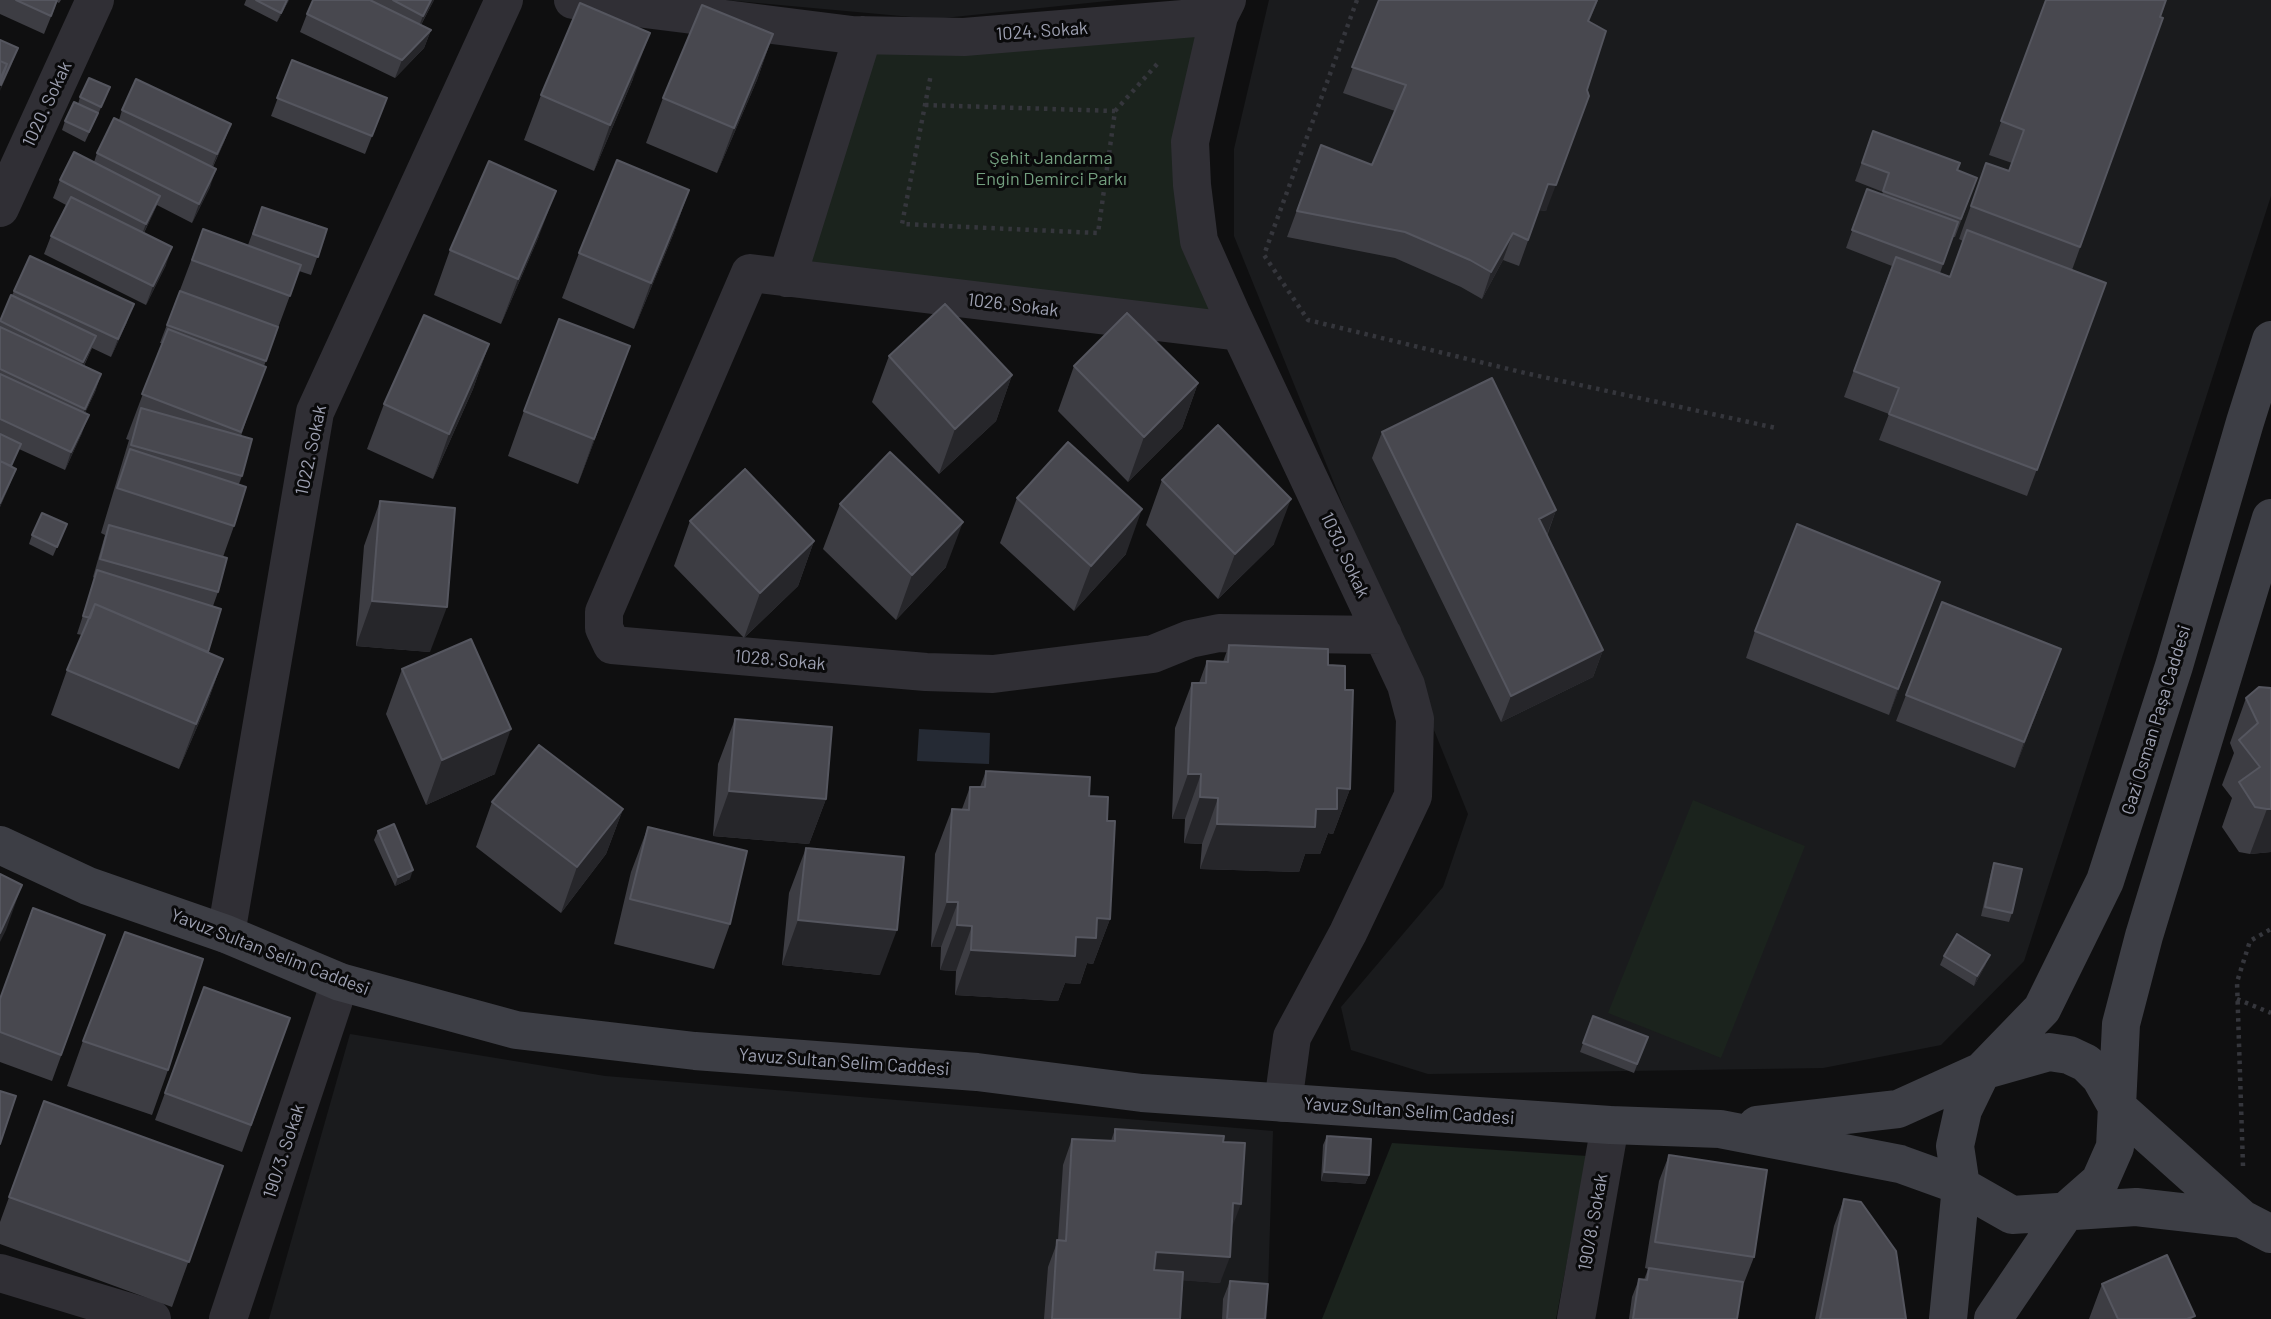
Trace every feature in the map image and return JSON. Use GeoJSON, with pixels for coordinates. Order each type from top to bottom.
{"type":"FeatureCollection","features":[{"type":"Feature","properties":{"kind":"main road","name":"Gazi Osman Paşa Caddesi"},"geometry":{"type":"LineString","coordinates":[[1982,1071],[2042,1009],[2105,881],[2174,666],[2271,340]]}},
{"type":"Feature","properties":{"kind":"main road"},"geometry":{"type":"LineString","coordinates":[[1993,1319],[2067,1210],[2100,1181],[2115,1147],[2121,1024],[2144,936],[2271,518]]}},
{"type":"Feature","properties":{"kind":"main road","name":"Yavuz Sultan Selim Caddesi"},"geometry":{"type":"LineString","coordinates":[[0,845],[88,886],[226,934],[340,982],[516,1030],[695,1051],[977,1072],[1142,1093],[1610,1125],[1720,1129],[1898,1109],[1982,1071]]}},
{"type":"Feature","properties":{"kind":"main road"},"geometry":{"type":"LineString","coordinates":[[1948,1319],[1961,1186],[1955,1146],[1963,1110],[1982,1071],[2049,1052],[2069,1055],[2086,1063],[2100,1077],[2117,1107],[2256,1227]]}},
{"type":"Feature","properties":{"kind":"main road","name":"Yavuz Sultan Selim Caddesi"},"geometry":{"type":"LineString","coordinates":[[1720,1129],[1900,1164],[1961,1186],[2012,1215],[2136,1207],[2256,1227]]}},
{"type":"Feature","properties":{"kind":"street","name":"1020. Sokak"},"geometry":{"type":"LineString","coordinates":[[0,208],[95,0]]}},
{"type":"Feature","properties":{"kind":"street","name":"1022. Sokak"},"geometry":{"type":"LineString","coordinates":[[226,934],[315,412],[503,0]]}},
{"type":"Feature","properties":{"kind":"street","name":"1024. Sokak"},"geometry":{"type":"LineString","coordinates":[[573,0],[863,35],[964,37],[1215,11]]}},
{"type":"Feature","properties":{"kind":"street","name":"1030. Sokak"},"geometry":{"type":"LineString","coordinates":[[1215,11],[1191,142],[1192,185],[1199,241],[1406,685],[1415,719],[1413,796],[1348,933],[1292,1037],[1283,1103]]}},
{"type":"Feature","properties":{"kind":"street"},"geometry":{"type":"LineString","coordinates":[[787,278],[863,35]]}},
{"type":"Feature","properties":{"kind":"street","name":"1028. Sokak"},"geometry":{"type":"LineString","coordinates":[[787,278],[750,273],[604,612],[604,628],[612,645],[926,672],[993,674],[1153,654],[1189,639],[1219,634],[1383,635]]}},
{"type":"Feature","properties":{"kind":"street","name":"1026. Sokak"},"geometry":{"type":"LineString","coordinates":[[787,278],[1240,332]]}},
{"type":"Feature","properties":{"kind":"street","name":"190/3. Sokak"},"geometry":{"type":"LineString","coordinates":[[229,1319],[340,982]]}},
{"type":"Feature","properties":{"kind":"street","name":"190/8. Sokak"},"geometry":{"type":"LineString","coordinates":[[1576,1319],[1610,1125]]}},
{"type":"Feature","properties":{"kind":"street"},"geometry":{"type":"LineString","coordinates":[[0,1273],[152,1319]]}},
{"type":"Feature","properties":{"kind":"path"},"geometry":{"type":"LineString","coordinates":[[1357,0],[1264,255],[1308,320],[1525,373],[1776,428]]}},
{"type":"Feature","properties":{"kind":"path"},"geometry":{"type":"LineString","coordinates":[[939,36],[902,224],[1098,233],[1115,111],[1215,11]]}},
{"type":"Feature","properties":{"kind":"path"},"geometry":{"type":"LineString","coordinates":[[925,105],[1115,111]]}},
{"type":"Feature","properties":{"kind":"path"},"geometry":{"type":"LineString","coordinates":[[2256,1227],[2243,1157],[2237,982],[2250,941],[2271,929]]}},
{"type":"Feature","properties":{"kind":"path"},"geometry":{"type":"LineString","coordinates":[[2237,999],[2271,1013]]}},
{"type":"Feature","properties":{"kind":"shaded area"},"geometry":{"type":"Polygon","coordinates":[[[725,0],[1117,0],[934,19],[725,0]]]}},
{"type":"Feature","properties":{"kind":"shaded area"},"geometry":{"type":"Polygon","coordinates":[[[1269,0],[2271,0],[2271,196],[2024,961],[1941,1045],[1823,1068],[1428,1074],[1351,1050],[1341,1007],[1443,887],[1468,814],[1234,236],[1234,149],[1269,0]]]}},
{"type":"Feature","properties":{"kind":"shaded area"},"geometry":{"type":"Polygon","coordinates":[[[919,729],[990,733],[989,764],[917,761],[919,729]]]}},
{"type":"Feature","properties":{"kind":"shaded area"},"geometry":{"type":"Polygon","coordinates":[[[350,1034],[605,1076],[1273,1131],[1267,1319],[269,1319],[350,1034]]]}},
{"type":"Feature","properties":{"kind":"green space","name":"Şehit Jandarma Engin Demirci Parkı"},"geometry":{"type":"Polygon","coordinates":[[[1219,16],[1190,142],[1231,313],[787,278],[863,35],[1219,16]]]}},
{"type":"Feature","properties":{"kind":"green space"},"geometry":{"type":"Polygon","coordinates":[[[1693,800],[1805,846],[1721,1058],[1608,1013],[1693,800]]]}},
{"type":"Feature","properties":{"kind":"green space"},"geometry":{"type":"Polygon","coordinates":[[[1392,1143],[1587,1156],[1556,1319],[1322,1319],[1392,1143]]]}},
{"type":"Feature","properties":{"kind":"building"},"geometry":{"type":"Polygon","coordinates":[[[16,0],[57,0],[51,16],[16,0]]]}},
{"type":"Feature","properties":{"kind":"building"},"geometry":{"type":"Polygon","coordinates":[[[256,0],[287,0],[281,13],[256,0]]]}},
{"type":"Feature","properties":{"kind":"building"},"geometry":{"type":"Polygon","coordinates":[[[313,0],[370,0],[431,30],[402,60],[307,14],[313,0]]]}},
{"type":"Feature","properties":{"kind":"building"},"geometry":{"type":"Polygon","coordinates":[[[393,0],[431,0],[423,16],[393,0]]]}},
{"type":"Feature","properties":{"kind":"building"},"geometry":{"type":"Polygon","coordinates":[[[1379,0],[1597,0],[1588,21],[1606,31],[1587,90],[1589,96],[1556,185],[1548,184],[1528,240],[1513,233],[1491,272],[1405,232],[1297,211],[1321,145],[1372,165],[1406,85],[1352,67],[1379,0]]]}},
{"type":"Feature","properties":{"kind":"building"},"geometry":{"type":"Polygon","coordinates":[[[2046,0],[2166,0],[2160,17],[2163,18],[2080,247],[1971,206],[1986,163],[2009,171],[2024,130],[2001,121],[2046,0]]]}},
{"type":"Feature","properties":{"kind":"building"},"geometry":{"type":"Polygon","coordinates":[[[580,3],[650,33],[610,125],[541,95],[580,3]]]}},
{"type":"Feature","properties":{"kind":"building"},"geometry":{"type":"Polygon","coordinates":[[[702,5],[773,34],[734,128],[663,98],[702,5]]]}},
{"type":"Feature","properties":{"kind":"building"},"geometry":{"type":"Polygon","coordinates":[[[0,40],[18,48],[1,85],[7,64],[0,61],[0,40]]]}},
{"type":"Feature","properties":{"kind":"building"},"geometry":{"type":"Polygon","coordinates":[[[292,60],[387,98],[372,136],[277,98],[292,60]]]}},
{"type":"Feature","properties":{"kind":"building"},"geometry":{"type":"Polygon","coordinates":[[[0,61],[7,64],[0,79],[0,61]]]}},
{"type":"Feature","properties":{"kind":"building"},"geometry":{"type":"Polygon","coordinates":[[[89,78],[110,87],[101,107],[80,97],[89,78]]]}},
{"type":"Feature","properties":{"kind":"building"},"geometry":{"type":"Polygon","coordinates":[[[136,79],[231,124],[217,154],[122,110],[136,79]]]}},
{"type":"Feature","properties":{"kind":"building"},"geometry":{"type":"Polygon","coordinates":[[[74,102],[98,113],[89,132],[65,121],[74,102]]]}},
{"type":"Feature","properties":{"kind":"building"},"geometry":{"type":"Polygon","coordinates":[[[114,118],[216,169],[199,204],[97,153],[114,118]]]}},
{"type":"Feature","properties":{"kind":"building"},"geometry":{"type":"Polygon","coordinates":[[[1873,131],[1960,163],[1957,170],[1977,178],[1961,219],[1883,191],[1889,173],[1862,163],[1873,131]]]}},
{"type":"Feature","properties":{"kind":"building"},"geometry":{"type":"Polygon","coordinates":[[[74,152],[160,196],[146,224],[60,180],[74,152]]]}},
{"type":"Feature","properties":{"kind":"building"},"geometry":{"type":"Polygon","coordinates":[[[617,160],[689,190],[651,283],[579,253],[617,160]]]}},
{"type":"Feature","properties":{"kind":"building"},"geometry":{"type":"Polygon","coordinates":[[[489,161],[556,191],[518,279],[450,250],[489,161]]]}},
{"type":"Feature","properties":{"kind":"building"},"geometry":{"type":"Polygon","coordinates":[[[1867,189],[1958,222],[1943,264],[1852,230],[1867,189]]]}},
{"type":"Feature","properties":{"kind":"building"},"geometry":{"type":"Polygon","coordinates":[[[71,197],[172,247],[153,286],[51,236],[71,197]]]}},
{"type":"Feature","properties":{"kind":"building"},"geometry":{"type":"Polygon","coordinates":[[[262,207],[327,229],[318,257],[253,234],[262,207]]]}},
{"type":"Feature","properties":{"kind":"building"},"geometry":{"type":"Polygon","coordinates":[[[203,229],[301,265],[290,296],[192,260],[203,229]]]}},
{"type":"Feature","properties":{"kind":"building"},"geometry":{"type":"Polygon","coordinates":[[[1967,230],[2106,283],[2037,470],[1889,414],[1899,388],[1854,371],[1896,257],[1950,277],[1967,230]]]}},
{"type":"Feature","properties":{"kind":"building"},"geometry":{"type":"Polygon","coordinates":[[[30,256],[134,304],[118,339],[14,291],[30,256]]]}},
{"type":"Feature","properties":{"kind":"building"},"geometry":{"type":"Polygon","coordinates":[[[180,291],[278,327],[266,361],[167,325],[180,291]]]}},
{"type":"Feature","properties":{"kind":"building"},"geometry":{"type":"Polygon","coordinates":[[[11,295],[96,336],[83,362],[0,321],[11,295]]]}},
{"type":"Feature","properties":{"kind":"building"},"geometry":{"type":"Polygon","coordinates":[[[945,304],[1012,375],[955,429],[889,356],[945,304]]]}},
{"type":"Feature","properties":{"kind":"building"},"geometry":{"type":"Polygon","coordinates":[[[1127,313],[1198,383],[1144,437],[1074,366],[1127,313]]]}},
{"type":"Feature","properties":{"kind":"building"},"geometry":{"type":"Polygon","coordinates":[[[424,315],[489,344],[449,434],[384,404],[424,315]]]}},
{"type":"Feature","properties":{"kind":"building"},"geometry":{"type":"Polygon","coordinates":[[[559,319],[630,346],[594,439],[524,411],[559,319]]]}},
{"type":"Feature","properties":{"kind":"building"},"geometry":{"type":"Polygon","coordinates":[[[0,327],[101,374],[85,409],[0,369],[0,327]]]}},
{"type":"Feature","properties":{"kind":"building"},"geometry":{"type":"Polygon","coordinates":[[[168,329],[266,367],[241,432],[142,394],[168,329]]]}},
{"type":"Feature","properties":{"kind":"building"},"geometry":{"type":"Polygon","coordinates":[[[0,374],[89,415],[71,452],[0,419],[0,374]]]}},
{"type":"Feature","properties":{"kind":"building"},"geometry":{"type":"Polygon","coordinates":[[[1492,378],[1556,510],[1539,519],[1603,650],[1511,696],[1382,432],[1492,378]]]}},
{"type":"Feature","properties":{"kind":"building"},"geometry":{"type":"Polygon","coordinates":[[[141,408],[252,439],[242,476],[131,445],[141,408]]]}},
{"type":"Feature","properties":{"kind":"building"},"geometry":{"type":"Polygon","coordinates":[[[1218,425],[1291,499],[1235,554],[1162,480],[1218,425]]]}},
{"type":"Feature","properties":{"kind":"building"},"geometry":{"type":"Polygon","coordinates":[[[0,434],[21,444],[11,466],[0,461],[0,434]]]}},
{"type":"Feature","properties":{"kind":"building"},"geometry":{"type":"Polygon","coordinates":[[[1068,442],[1142,509],[1091,566],[1017,498],[1068,442]]]}},
{"type":"Feature","properties":{"kind":"building"},"geometry":{"type":"Polygon","coordinates":[[[130,449],[246,487],[234,526],[117,488],[130,449]]]}},
{"type":"Feature","properties":{"kind":"building"},"geometry":{"type":"Polygon","coordinates":[[[890,452],[963,522],[912,575],[840,504],[890,452]]]}},
{"type":"Feature","properties":{"kind":"building"},"geometry":{"type":"Polygon","coordinates":[[[0,461],[16,469],[0,503],[0,461]]]}},
{"type":"Feature","properties":{"kind":"building"},"geometry":{"type":"Polygon","coordinates":[[[745,469],[814,541],[760,593],[690,521],[745,469]]]}},
{"type":"Feature","properties":{"kind":"building"},"geometry":{"type":"Polygon","coordinates":[[[380,501],[455,508],[447,607],[372,601],[380,501]]]}},
{"type":"Feature","properties":{"kind":"building"},"geometry":{"type":"Polygon","coordinates":[[[42,513],[67,524],[57,547],[32,535],[42,513]]]}},
{"type":"Feature","properties":{"kind":"building"},"geometry":{"type":"Polygon","coordinates":[[[1797,524],[1940,582],[1898,689],[1755,631],[1797,524]]]}},
{"type":"Feature","properties":{"kind":"building"},"geometry":{"type":"Polygon","coordinates":[[[109,525],[227,558],[218,592],[100,559],[109,525]]]}},
{"type":"Feature","properties":{"kind":"building"},"geometry":{"type":"Polygon","coordinates":[[[97,570],[221,609],[208,652],[95,604],[90,618],[83,616],[97,570]]]}},
{"type":"Feature","properties":{"kind":"building"},"geometry":{"type":"Polygon","coordinates":[[[1942,602],[2061,649],[2024,742],[1906,695],[1942,602]]]}},
{"type":"Feature","properties":{"kind":"building"},"geometry":{"type":"Polygon","coordinates":[[[95,604],[223,659],[196,724],[67,670],[95,604]]]}},
{"type":"Feature","properties":{"kind":"building"},"geometry":{"type":"Polygon","coordinates":[[[471,639],[511,729],[442,760],[402,669],[471,639]]]}},
{"type":"Feature","properties":{"kind":"building"},"geometry":{"type":"Polygon","coordinates":[[[1229,645],[1328,649],[1328,665],[1345,666],[1345,690],[1353,690],[1350,789],[1337,788],[1337,809],[1316,809],[1315,827],[1217,824],[1218,798],[1200,797],[1201,774],[1188,774],[1192,683],[1206,683],[1207,661],[1228,662],[1229,645]]]}},
{"type":"Feature","properties":{"kind":"building"},"geometry":{"type":"Polygon","coordinates":[[[2259,687],[2271,688],[2271,809],[2255,807],[2239,782],[2260,767],[2239,740],[2258,723],[2246,698],[2259,687]]]}},
{"type":"Feature","properties":{"kind":"building"},"geometry":{"type":"Polygon","coordinates":[[[735,719],[832,727],[826,799],[729,791],[735,719]]]}},
{"type":"Feature","properties":{"kind":"building"},"geometry":{"type":"Polygon","coordinates":[[[539,745],[623,809],[577,867],[492,802],[539,745]]]}},
{"type":"Feature","properties":{"kind":"building"},"geometry":{"type":"Polygon","coordinates":[[[986,771],[1090,777],[1089,796],[1108,797],[1107,821],[1115,821],[1110,919],[1097,918],[1096,938],[1076,937],[1075,956],[971,950],[972,926],[957,925],[958,902],[947,902],[952,809],[969,810],[970,787],[985,787],[986,771]]]}},
{"type":"Feature","properties":{"kind":"building"},"geometry":{"type":"Polygon","coordinates":[[[394,824],[413,870],[398,877],[378,831],[394,824]]]}},
{"type":"Feature","properties":{"kind":"building"},"geometry":{"type":"Polygon","coordinates":[[[648,827],[747,851],[730,924],[630,899],[648,827]]]}},
{"type":"Feature","properties":{"kind":"building"},"geometry":{"type":"Polygon","coordinates":[[[806,848],[904,857],[897,930],[798,920],[806,848]]]}},
{"type":"Feature","properties":{"kind":"building"},"geometry":{"type":"Polygon","coordinates":[[[1994,863],[2022,869],[2012,913],[1985,907],[1994,863]]]}},
{"type":"Feature","properties":{"kind":"building"},"geometry":{"type":"Polygon","coordinates":[[[0,874],[22,885],[0,933],[0,874]]]}},
{"type":"Feature","properties":{"kind":"building"},"geometry":{"type":"Polygon","coordinates":[[[33,908],[105,935],[61,1055],[0,1032],[0,999],[33,908]]]}},
{"type":"Feature","properties":{"kind":"building"},"geometry":{"type":"Polygon","coordinates":[[[125,932],[203,959],[168,1070],[83,1041],[125,932]]]}},
{"type":"Feature","properties":{"kind":"building"},"geometry":{"type":"Polygon","coordinates":[[[1957,934],[1990,955],[1977,976],[1944,956],[1957,934]]]}},
{"type":"Feature","properties":{"kind":"building"},"geometry":{"type":"Polygon","coordinates":[[[204,987],[290,1018],[251,1125],[165,1093],[204,987]]]}},
{"type":"Feature","properties":{"kind":"building"},"geometry":{"type":"Polygon","coordinates":[[[1593,1016],[1648,1037],[1637,1064],[1583,1043],[1593,1016]]]}},
{"type":"Feature","properties":{"kind":"building"},"geometry":{"type":"Polygon","coordinates":[[[0,1091],[16,1096],[0,1144],[0,1091]]]}},
{"type":"Feature","properties":{"kind":"building"},"geometry":{"type":"Polygon","coordinates":[[[44,1101],[223,1166],[189,1262],[9,1197],[44,1101]]]}},
{"type":"Feature","properties":{"kind":"building"},"geometry":{"type":"Polygon","coordinates":[[[1115,1129],[1224,1136],[1223,1142],[1245,1143],[1241,1204],[1233,1203],[1230,1257],[1156,1252],[1154,1270],[1183,1272],[1180,1319],[1052,1319],[1057,1240],[1066,1241],[1072,1139],[1115,1141],[1115,1129]]]}},
{"type":"Feature","properties":{"kind":"building"},"geometry":{"type":"Polygon","coordinates":[[[1327,1136],[1371,1139],[1369,1175],[1324,1172],[1327,1136]]]}},
{"type":"Feature","properties":{"kind":"building"},"geometry":{"type":"Polygon","coordinates":[[[1669,1155],[1767,1170],[1754,1257],[1655,1242],[1669,1155]]]}},
{"type":"Feature","properties":{"kind":"building"},"geometry":{"type":"Polygon","coordinates":[[[1844,1199],[1861,1202],[1896,1251],[1906,1319],[1820,1319],[1844,1199]]]}},
{"type":"Feature","properties":{"kind":"building"},"geometry":{"type":"Polygon","coordinates":[[[2167,1255],[2195,1316],[2187,1319],[2118,1319],[2102,1284],[2167,1255]]]}},
{"type":"Feature","properties":{"kind":"building"},"geometry":{"type":"Polygon","coordinates":[[[1649,1268],[1743,1282],[1737,1319],[1633,1319],[1639,1279],[1647,1280],[1649,1268]]]}},
{"type":"Feature","properties":{"kind":"building"},"geometry":{"type":"Polygon","coordinates":[[[1230,1281],[1268,1284],[1265,1319],[1227,1319],[1230,1281]]]}}]}
